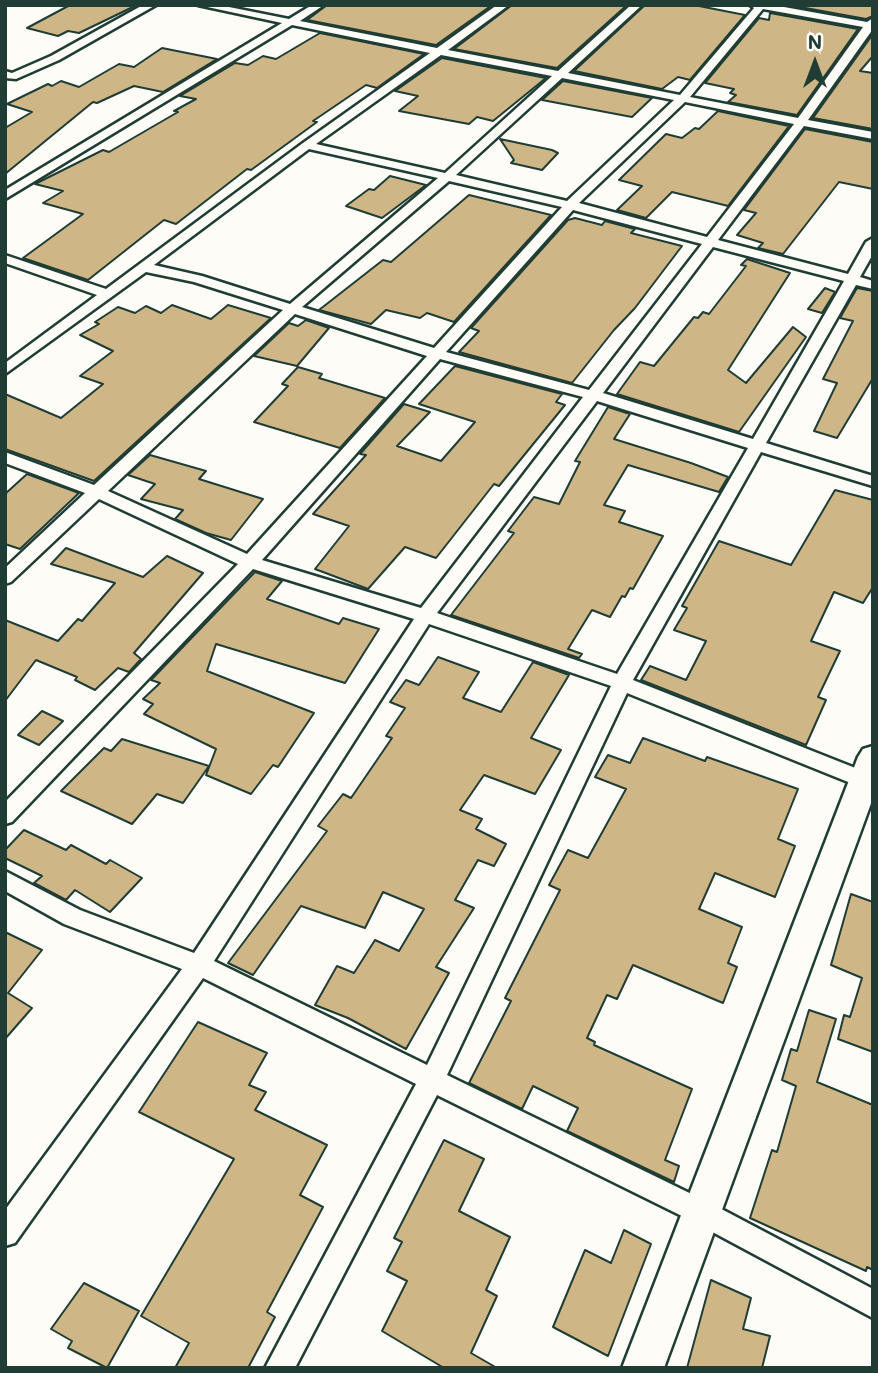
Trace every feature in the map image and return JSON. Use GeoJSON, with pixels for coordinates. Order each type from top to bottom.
{"type":"FeatureCollection","features":[{"type":"Feature","properties":{"kind":"street"},"geometry":{"type":"LineString","coordinates":[[5,74],[12,76],[55,58],[151,5]]}},
{"type":"Feature","properties":{"kind":"street"},"geometry":{"type":"LineString","coordinates":[[203,5],[873,136]]}},
{"type":"Feature","properties":{"kind":"street"},"geometry":{"type":"LineString","coordinates":[[5,195],[319,5]]}},
{"type":"Feature","properties":{"kind":"street"},"geometry":{"type":"LineString","coordinates":[[5,370],[307,145],[504,5]]}},
{"type":"Feature","properties":{"kind":"street"},"geometry":{"type":"LineString","coordinates":[[5,578],[292,309],[447,177],[637,5]]}},
{"type":"Feature","properties":{"kind":"street"},"geometry":{"type":"LineString","coordinates":[[5,816],[250,562],[570,205],[684,98],[760,6],[872,24],[802,121],[425,616],[199,965],[5,1233]]}},
{"type":"Feature","properties":{"kind":"street"},"geometry":{"type":"LineString","coordinates":[[307,145],[570,205],[873,285]]}},
{"type":"Feature","properties":{"kind":"street"},"geometry":{"type":"LineString","coordinates":[[5,177],[25,183]]}},
{"type":"Feature","properties":{"kind":"street"},"geometry":{"type":"LineString","coordinates":[[279,1368],[432,1080],[622,683],[873,242]]}},
{"type":"Feature","properties":{"kind":"street"},"geometry":{"type":"LineString","coordinates":[[5,259],[108,293]]}},
{"type":"Feature","properties":{"kind":"street"},"geometry":{"type":"LineString","coordinates":[[143,267],[197,279],[437,354],[592,396],[873,481]]}},
{"type":"Feature","properties":{"kind":"street"},"geometry":{"type":"LineString","coordinates":[[5,457],[97,492],[250,562],[425,616],[622,683],[870,774],[643,1368]]}},
{"type":"Feature","properties":{"kind":"street"},"geometry":{"type":"LineString","coordinates":[[5,880],[72,916],[199,965],[701,1212],[873,1304]]}},
{"type":"Feature","properties":{"kind":"building"},"geometry":{"type":"Polygon","coordinates":[[[70,5],[137,5],[79,33],[68,31],[58,36],[27,28],[70,5]]]}},
{"type":"Feature","properties":{"kind":"building"},"geometry":{"type":"Polygon","coordinates":[[[327,5],[492,5],[436,45],[307,20],[327,5]]]}},
{"type":"Feature","properties":{"kind":"building"},"geometry":{"type":"Polygon","coordinates":[[[512,5],[627,5],[557,68],[454,49],[512,5]]]}},
{"type":"Feature","properties":{"kind":"building"},"geometry":{"type":"Polygon","coordinates":[[[645,5],[694,5],[745,15],[690,80],[678,77],[662,89],[574,71],[645,5]]]}},
{"type":"Feature","properties":{"kind":"building"},"geometry":{"type":"Polygon","coordinates":[[[789,5],[873,5],[873,16],[866,19],[789,5]]]}},
{"type":"Feature","properties":{"kind":"building"},"geometry":{"type":"Polygon","coordinates":[[[770,13],[858,29],[797,115],[728,102],[736,95],[730,93],[734,89],[705,83],[759,18],[769,20],[770,13]]]}},
{"type":"Feature","properties":{"kind":"building"},"geometry":{"type":"Polygon","coordinates":[[[320,33],[424,54],[377,88],[366,85],[313,121],[317,122],[251,170],[247,169],[176,224],[164,220],[88,280],[23,258],[83,214],[43,203],[63,191],[35,184],[103,150],[109,152],[178,112],[174,111],[196,99],[180,96],[235,63],[248,65],[263,56],[276,59],[320,33]]]}},
{"type":"Feature","properties":{"kind":"building"},"geometry":{"type":"Polygon","coordinates":[[[873,34],[873,56],[860,71],[873,73],[873,129],[813,118],[873,34]]]}},
{"type":"Feature","properties":{"kind":"building"},"geometry":{"type":"Polygon","coordinates":[[[162,48],[217,59],[163,92],[134,86],[97,103],[93,102],[5,174],[5,128],[32,112],[7,104],[48,84],[52,86],[61,81],[79,87],[119,64],[134,67],[162,48]]]}},
{"type":"Feature","properties":{"kind":"building"},"geometry":{"type":"Polygon","coordinates":[[[442,58],[546,78],[493,121],[477,117],[469,124],[399,111],[418,96],[395,91],[442,58]]]}},
{"type":"Feature","properties":{"kind":"building"},"geometry":{"type":"Polygon","coordinates":[[[563,81],[652,98],[632,117],[542,100],[563,81]]]}},
{"type":"Feature","properties":{"kind":"building"},"geometry":{"type":"Polygon","coordinates":[[[718,111],[789,126],[728,206],[672,192],[646,218],[617,210],[642,186],[619,180],[666,134],[682,138],[695,128],[699,129],[718,111]]]}},
{"type":"Feature","properties":{"kind":"building"},"geometry":{"type":"Polygon","coordinates":[[[805,129],[873,142],[873,189],[839,182],[783,254],[758,248],[763,243],[737,235],[756,213],[744,210],[805,129]]]}},
{"type":"Feature","properties":{"kind":"building"},"geometry":{"type":"Polygon","coordinates":[[[500,139],[558,153],[542,170],[511,163],[514,160],[500,139]]]}},
{"type":"Feature","properties":{"kind":"building"},"geometry":{"type":"Polygon","coordinates":[[[390,176],[426,185],[382,218],[346,206],[369,189],[374,190],[390,176]]]}},
{"type":"Feature","properties":{"kind":"building"},"geometry":{"type":"Polygon","coordinates":[[[469,195],[551,215],[454,322],[427,313],[420,318],[386,310],[371,324],[319,310],[383,260],[391,262],[469,195]]]}},
{"type":"Feature","properties":{"kind":"building"},"geometry":{"type":"Polygon","coordinates":[[[575,218],[602,225],[605,221],[635,229],[631,233],[682,246],[635,308],[572,383],[459,352],[479,331],[471,328],[568,220],[575,218]]]}},
{"type":"Feature","properties":{"kind":"building"},"geometry":{"type":"Polygon","coordinates":[[[747,259],[790,273],[728,370],[746,383],[793,327],[806,337],[739,432],[617,394],[640,362],[654,366],[694,317],[698,318],[703,312],[709,314],[746,266],[741,265],[747,259]]]}},
{"type":"Feature","properties":{"kind":"building"},"geometry":{"type":"Polygon","coordinates":[[[825,288],[835,292],[822,313],[808,309],[825,288]]]}},
{"type":"Feature","properties":{"kind":"building"},"geometry":{"type":"Polygon","coordinates":[[[857,288],[873,291],[873,378],[837,438],[814,431],[837,383],[823,379],[853,321],[840,318],[857,288]]]}},
{"type":"Feature","properties":{"kind":"building"},"geometry":{"type":"Polygon","coordinates":[[[172,305],[211,319],[228,305],[271,318],[94,481],[5,449],[5,394],[61,418],[103,384],[80,376],[113,351],[80,335],[99,324],[95,322],[118,307],[135,313],[146,306],[161,313],[172,305]]]}},
{"type":"Feature","properties":{"kind":"building"},"geometry":{"type":"Polygon","coordinates":[[[306,320],[329,328],[297,366],[254,356],[289,323],[298,326],[306,320]]]}},
{"type":"Feature","properties":{"kind":"building"},"geometry":{"type":"Polygon","coordinates":[[[455,366],[562,394],[556,402],[565,405],[499,486],[494,484],[436,558],[405,547],[368,589],[315,569],[349,526],[313,514],[366,455],[360,454],[404,404],[430,412],[397,446],[441,461],[475,422],[419,404],[455,366]]]}},
{"type":"Feature","properties":{"kind":"building"},"geometry":{"type":"Polygon","coordinates":[[[298,367],[322,374],[319,378],[385,398],[340,448],[254,422],[288,386],[282,384],[298,367]]]}},
{"type":"Feature","properties":{"kind":"building"},"geometry":{"type":"Polygon","coordinates":[[[608,407],[630,414],[614,439],[728,477],[719,492],[628,465],[604,505],[625,511],[619,522],[663,536],[633,589],[630,588],[625,597],[622,596],[610,617],[592,610],[568,649],[582,654],[579,658],[451,615],[514,533],[508,531],[534,497],[559,504],[580,462],[575,461],[608,407]]]}},
{"type":"Feature","properties":{"kind":"building"},"geometry":{"type":"Polygon","coordinates":[[[150,455],[206,471],[199,479],[263,499],[231,540],[206,533],[175,519],[183,510],[141,499],[155,484],[128,475],[150,455]]]}},
{"type":"Feature","properties":{"kind":"building"},"geometry":{"type":"Polygon","coordinates":[[[27,474],[79,493],[20,549],[5,544],[5,494],[27,474]]]}},
{"type":"Feature","properties":{"kind":"building"},"geometry":{"type":"Polygon","coordinates":[[[835,490],[873,500],[873,587],[863,603],[834,592],[811,641],[840,651],[818,697],[826,700],[806,745],[641,680],[650,666],[686,680],[706,641],[674,630],[687,608],[682,606],[719,541],[791,565],[835,490]]]}},
{"type":"Feature","properties":{"kind":"building"},"geometry":{"type":"Polygon","coordinates":[[[66,548],[143,577],[167,556],[203,573],[134,653],[141,659],[129,672],[118,668],[95,690],[75,680],[77,677],[36,660],[5,701],[5,620],[58,641],[78,619],[82,621],[115,583],[51,564],[66,548]]]}},
{"type":"Feature","properties":{"kind":"building"},"geometry":{"type":"Polygon","coordinates":[[[255,572],[282,581],[267,599],[339,624],[343,618],[379,629],[345,683],[216,644],[207,671],[314,713],[278,767],[273,765],[251,794],[206,775],[216,749],[144,714],[153,704],[143,699],[160,683],[151,680],[255,572]]]}},
{"type":"Feature","properties":{"kind":"building"},"geometry":{"type":"Polygon","coordinates":[[[438,657],[479,672],[463,698],[501,712],[533,662],[569,675],[531,738],[561,750],[535,794],[484,775],[460,810],[482,819],[476,829],[506,844],[494,866],[478,860],[455,900],[474,908],[436,967],[449,973],[406,1049],[348,1018],[315,1005],[337,966],[354,973],[375,940],[399,951],[424,909],[383,892],[365,928],[301,906],[253,975],[228,963],[327,831],[318,826],[343,794],[351,798],[392,738],[386,736],[405,708],[390,702],[406,680],[419,685],[438,657]]]}},
{"type":"Feature","properties":{"kind":"building"},"geometry":{"type":"Polygon","coordinates":[[[42,711],[63,721],[39,745],[18,735],[42,711]]]}},
{"type":"Feature","properties":{"kind":"building"},"geometry":{"type":"Polygon","coordinates":[[[643,738],[705,761],[707,757],[798,789],[778,839],[795,846],[775,897],[715,873],[699,909],[742,927],[728,963],[737,967],[723,1003],[633,965],[617,999],[607,995],[587,1038],[595,1042],[594,1045],[692,1089],[665,1160],[679,1166],[674,1182],[567,1131],[578,1108],[533,1086],[522,1109],[469,1083],[511,1001],[505,998],[560,890],[549,885],[568,850],[588,858],[626,789],[595,777],[608,755],[630,763],[643,738]]]}},
{"type":"Feature","properties":{"kind":"building"},"geometry":{"type":"Polygon","coordinates":[[[122,739],[209,766],[183,803],[157,794],[132,824],[61,791],[104,748],[111,751],[122,739]]]}},
{"type":"Feature","properties":{"kind":"building"},"geometry":{"type":"Polygon","coordinates":[[[24,830],[66,850],[71,845],[106,864],[110,860],[142,878],[110,912],[75,890],[66,900],[34,883],[42,876],[5,858],[5,850],[24,830]]]}},
{"type":"Feature","properties":{"kind":"building"},"geometry":{"type":"Polygon","coordinates":[[[851,894],[873,902],[873,1052],[838,1039],[844,1015],[850,1017],[862,978],[831,965],[851,894]]]}},
{"type":"Feature","properties":{"kind":"building"},"geometry":{"type":"Polygon","coordinates":[[[5,932],[42,950],[8,993],[32,1008],[5,1039],[5,932]]]}},
{"type":"Feature","properties":{"kind":"building"},"geometry":{"type":"Polygon","coordinates":[[[809,1010],[836,1019],[817,1082],[873,1105],[873,1270],[867,1267],[866,1271],[750,1218],[772,1150],[777,1152],[796,1086],[782,1080],[791,1049],[797,1051],[809,1010]]]}},
{"type":"Feature","properties":{"kind":"building"},"geometry":{"type":"Polygon","coordinates":[[[198,1022],[267,1053],[249,1085],[266,1092],[255,1110],[327,1145],[300,1195],[323,1207],[267,1312],[275,1317],[248,1368],[175,1368],[189,1343],[141,1316],[234,1159],[139,1112],[198,1022]]]}},
{"type":"Feature","properties":{"kind":"building"},"geometry":{"type":"Polygon","coordinates":[[[444,1140],[484,1159],[459,1211],[510,1237],[486,1290],[497,1296],[471,1353],[497,1368],[444,1368],[382,1331],[407,1281],[387,1271],[402,1242],[394,1238],[444,1140]]]}},
{"type":"Feature","properties":{"kind":"building"},"geometry":{"type":"Polygon","coordinates":[[[624,1230],[651,1244],[608,1356],[553,1327],[585,1250],[611,1263],[624,1230]]]}},
{"type":"Feature","properties":{"kind":"building"},"geometry":{"type":"Polygon","coordinates":[[[711,1280],[751,1298],[743,1329],[770,1336],[762,1368],[687,1368],[711,1280]]]}},
{"type":"Feature","properties":{"kind":"building"},"geometry":{"type":"Polygon","coordinates":[[[84,1283],[139,1311],[107,1368],[68,1348],[72,1341],[51,1329],[84,1283]]]}}]}
